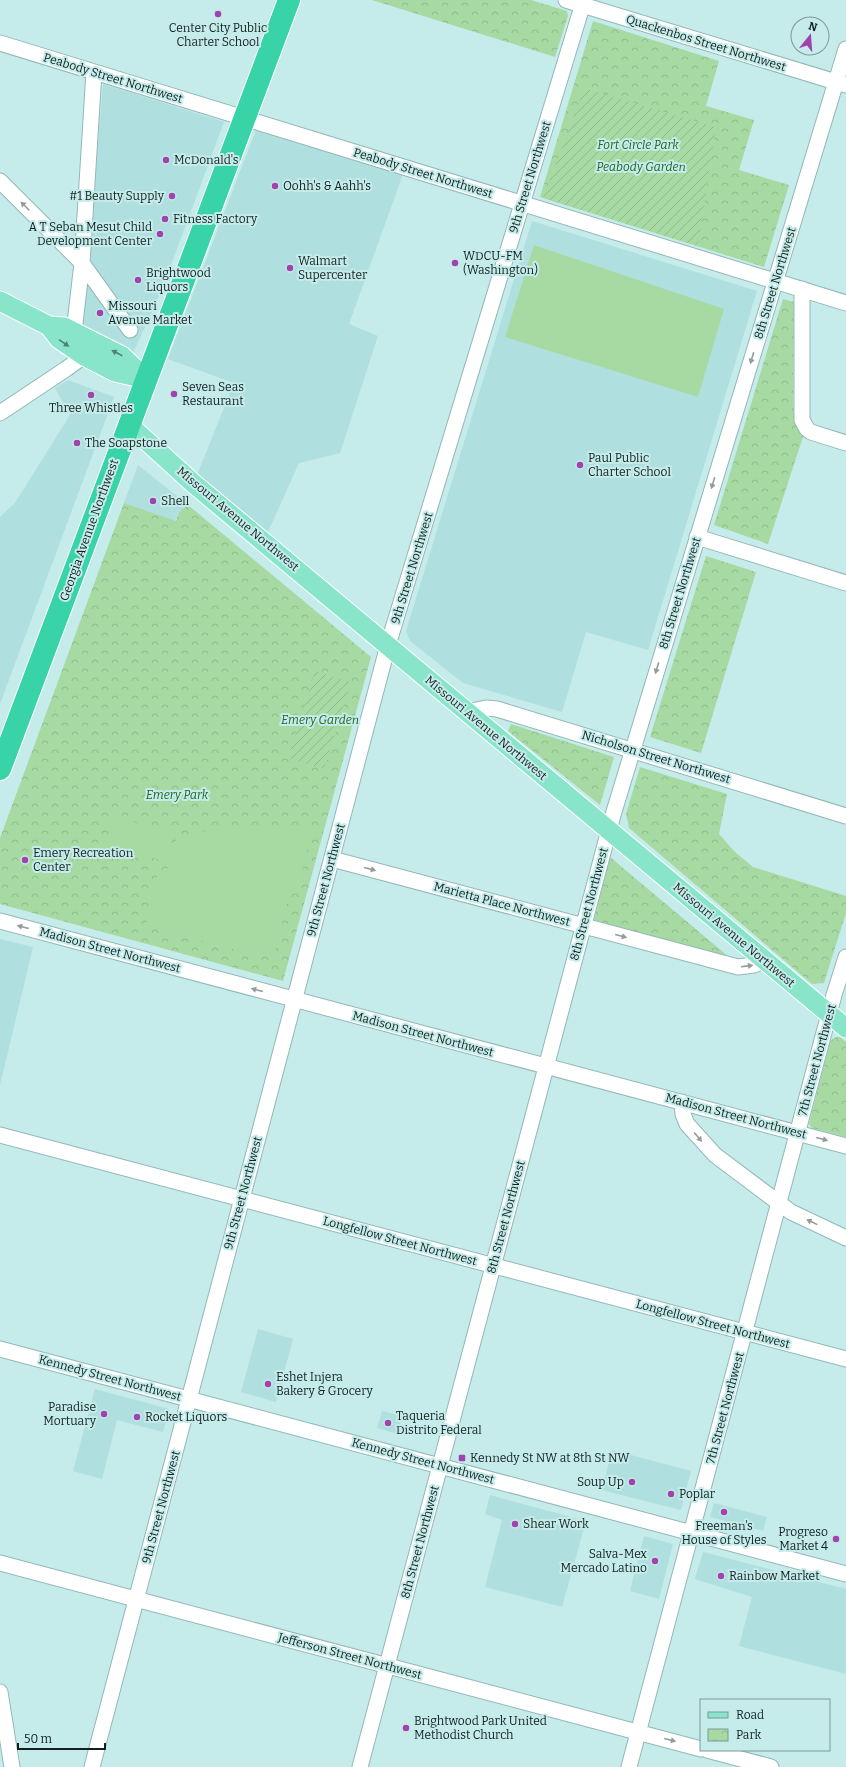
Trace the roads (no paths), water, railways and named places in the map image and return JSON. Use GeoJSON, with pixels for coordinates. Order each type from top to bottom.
{"type":"FeatureCollection","features":[{"type":"Feature","properties":{"kind":"highway","name":"Georgia Avenue Northwest"},"geometry":{"type":"LineString","coordinates":[[0,769],[128,424],[289,0]]}},
{"type":"Feature","properties":{"kind":"main road"},"geometry":{"type":"LineString","coordinates":[[0,301],[49,326],[64,327],[122,356],[146,379]]}},
{"type":"Feature","properties":{"kind":"main road"},"geometry":{"type":"LineString","coordinates":[[49,326],[59,340],[84,356],[115,372],[146,379]]}},
{"type":"Feature","properties":{"kind":"main road","name":"Missouri Avenue Northwest"},"geometry":{"type":"LineString","coordinates":[[128,424],[194,484],[846,1028]]}},
{"type":"Feature","properties":{"kind":"street","name":"Quackenbos Street Northwest"},"geometry":{"type":"LineString","coordinates":[[566,0],[583,2],[841,84]]}},
{"type":"Feature","properties":{"kind":"street","name":"9th Street Northwest"},"geometry":{"type":"LineString","coordinates":[[92,1767],[388,645],[583,2]]}},
{"type":"Feature","properties":{"kind":"street","name":"Peabody Street Northwest"},"geometry":{"type":"LineString","coordinates":[[0,44],[846,302]]}},
{"type":"Feature","properties":{"kind":"street","name":"8th Street Northwest"},"geometry":{"type":"LineString","coordinates":[[360,1767],[609,831],[632,750],[775,281],[841,84],[846,49]]}},
{"type":"Feature","properties":{"kind":"street"},"geometry":{"type":"LineString","coordinates":[[74,332],[82,264],[94,72]]}},
{"type":"Feature","properties":{"kind":"street"},"geometry":{"type":"LineString","coordinates":[[0,181],[82,264],[130,330]]}},
{"type":"Feature","properties":{"kind":"street"},"geometry":{"type":"LineString","coordinates":[[802,289],[802,420],[807,429],[812,432],[846,443]]}},
{"type":"Feature","properties":{"kind":"street"},"geometry":{"type":"LineString","coordinates":[[0,413],[84,356]]}},
{"type":"Feature","properties":{"kind":"street"},"geometry":{"type":"LineString","coordinates":[[697,537],[846,583]]}},
{"type":"Feature","properties":{"kind":"street","name":"Nicholson Street Northwest"},"geometry":{"type":"LineString","coordinates":[[466,712],[486,708],[497,709],[846,816]]}},
{"type":"Feature","properties":{"kind":"street","name":"Marietta Place Northwest"},"geometry":{"type":"LineString","coordinates":[[332,859],[738,967],[754,965],[764,960]]}},
{"type":"Feature","properties":{"kind":"street","name":"Madison Street Northwest"},"geometry":{"type":"LineString","coordinates":[[0,920],[846,1146]]}},
{"type":"Feature","properties":{"kind":"street","name":"7th Street Northwest"},"geometry":{"type":"LineString","coordinates":[[629,1767],[829,1014],[846,957]]}},
{"type":"Feature","properties":{"kind":"street"},"geometry":{"type":"LineString","coordinates":[[682,1102],[683,1114],[687,1124],[701,1141],[732,1169],[795,1214],[846,1238]]}},
{"type":"Feature","properties":{"kind":"street","name":"Longfellow Street Northwest"},"geometry":{"type":"LineString","coordinates":[[0,1135],[846,1359]]}},
{"type":"Feature","properties":{"kind":"street","name":"Kennedy Street Northwest"},"geometry":{"type":"LineString","coordinates":[[0,1349],[846,1574]]}},
{"type":"Feature","properties":{"kind":"street","name":"Jefferson Street Northwest"},"geometry":{"type":"LineString","coordinates":[[0,1563],[700,1748]]}},
{"type":"Feature","properties":{"kind":"street"},"geometry":{"type":"LineString","coordinates":[[0,1692],[12,1767]]}},
{"type":"Feature","properties":{"kind":"street"},"geometry":{"type":"LineString","coordinates":[[711,1751],[771,1767]]}},
{"type":"Feature","properties":{"kind":"place","name":"Center City Public Charter School"},"geometry":{"type":"Point","coordinates":[218,14]}},
{"type":"Feature","properties":{"kind":"place","name":"McDonald's"},"geometry":{"type":"Point","coordinates":[166,160]}},
{"type":"Feature","properties":{"kind":"place","name":"Oohh's & Aahh's"},"geometry":{"type":"Point","coordinates":[275,186]}},
{"type":"Feature","properties":{"kind":"place","name":"#1 Beauty Supply"},"geometry":{"type":"Point","coordinates":[172,196]}},
{"type":"Feature","properties":{"kind":"place","name":"Fitness Factory"},"geometry":{"type":"Point","coordinates":[165,219]}},
{"type":"Feature","properties":{"kind":"place","name":"A T Seban Mesut Child Development Center"},"geometry":{"type":"Point","coordinates":[160,234]}},
{"type":"Feature","properties":{"kind":"place","name":"WDCU-FM (Washington)"},"geometry":{"type":"Point","coordinates":[455,263]}},
{"type":"Feature","properties":{"kind":"place","name":"Walmart Supercenter"},"geometry":{"type":"Point","coordinates":[290,268]}},
{"type":"Feature","properties":{"kind":"place","name":"Brightwood Liquors"},"geometry":{"type":"Point","coordinates":[138,280]}},
{"type":"Feature","properties":{"kind":"place","name":"Missouri Avenue Market"},"geometry":{"type":"Point","coordinates":[100,313]}},
{"type":"Feature","properties":{"kind":"place","name":"Seven Seas Restaurant"},"geometry":{"type":"Point","coordinates":[174,394]}},
{"type":"Feature","properties":{"kind":"place","name":"Three Whistles"},"geometry":{"type":"Point","coordinates":[91,395]}},
{"type":"Feature","properties":{"kind":"place","name":"The Soapstone"},"geometry":{"type":"Point","coordinates":[77,443]}},
{"type":"Feature","properties":{"kind":"place","name":"Paul Public Charter School"},"geometry":{"type":"Point","coordinates":[580,465]}},
{"type":"Feature","properties":{"kind":"place","name":"Shell"},"geometry":{"type":"Point","coordinates":[153,501]}},
{"type":"Feature","properties":{"kind":"place","name":"Emery Recreation Center"},"geometry":{"type":"Point","coordinates":[25,860]}},
{"type":"Feature","properties":{"kind":"place","name":"Eshet Injera Bakery & Grocery"},"geometry":{"type":"Point","coordinates":[268,1384]}},
{"type":"Feature","properties":{"kind":"place","name":"Paradise Mortuary"},"geometry":{"type":"Point","coordinates":[104,1414]}},
{"type":"Feature","properties":{"kind":"place","name":"Rocket Liquors"},"geometry":{"type":"Point","coordinates":[137,1417]}},
{"type":"Feature","properties":{"kind":"place","name":"Taqueria Distrito Federal"},"geometry":{"type":"Point","coordinates":[388,1423]}},
{"type":"Feature","properties":{"kind":"place","name":"Kennedy St NW at 8th St NW"},"geometry":{"type":"Point","coordinates":[462,1458]}},
{"type":"Feature","properties":{"kind":"place","name":"Soup Up"},"geometry":{"type":"Point","coordinates":[632,1482]}},
{"type":"Feature","properties":{"kind":"place","name":"Poplar"},"geometry":{"type":"Point","coordinates":[671,1494]}},
{"type":"Feature","properties":{"kind":"place","name":"Freeman's House of Styles"},"geometry":{"type":"Point","coordinates":[724,1512]}},
{"type":"Feature","properties":{"kind":"place","name":"Shear Work"},"geometry":{"type":"Point","coordinates":[515,1524]}},
{"type":"Feature","properties":{"kind":"place","name":"Progreso Market 4"},"geometry":{"type":"Point","coordinates":[836,1539]}},
{"type":"Feature","properties":{"kind":"place","name":"Salva-Mex Mercado Latino"},"geometry":{"type":"Point","coordinates":[655,1561]}},
{"type":"Feature","properties":{"kind":"place","name":"Rainbow Market"},"geometry":{"type":"Point","coordinates":[721,1576]}},
{"type":"Feature","properties":{"kind":"place","name":"Brightwood Park United Methodist Church"},"geometry":{"type":"Point","coordinates":[406,1728]}},
{"type":"Feature","properties":{"kind":"park label","name":"Fort Circle Park"},"geometry":{"type":"Point","coordinates":[638,145]}},
{"type":"Feature","properties":{"kind":"park label","name":"Peabody Garden"},"geometry":{"type":"Point","coordinates":[641,167]}},
{"type":"Feature","properties":{"kind":"park label","name":"Emery Garden"},"geometry":{"type":"Point","coordinates":[320,720]}},
{"type":"Feature","properties":{"kind":"park label","name":"Emery Park"},"geometry":{"type":"Point","coordinates":[177,795]}}]}
